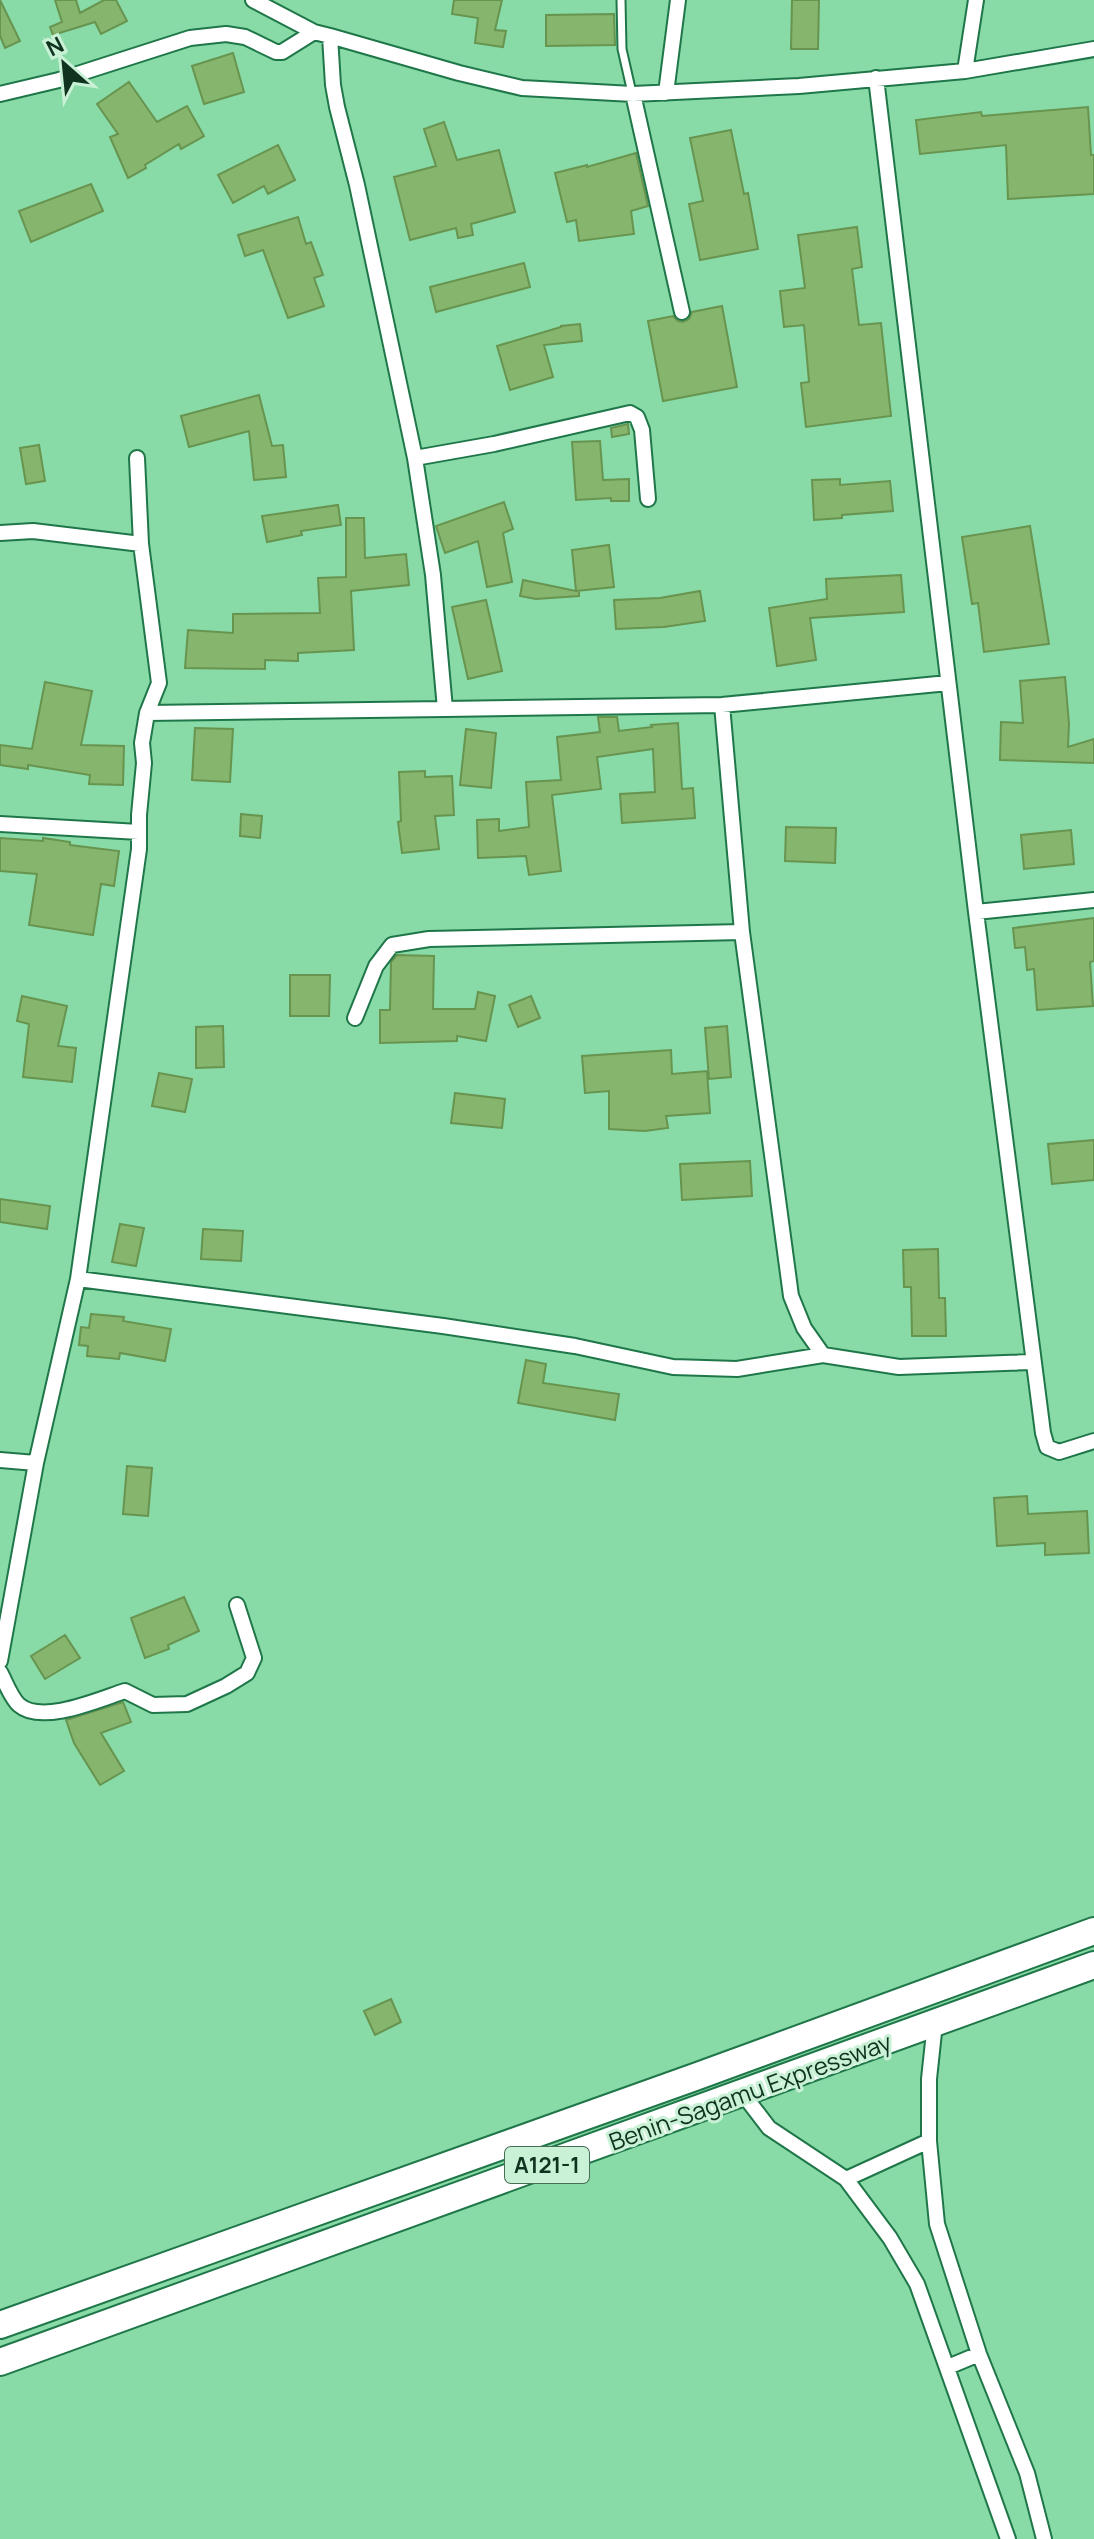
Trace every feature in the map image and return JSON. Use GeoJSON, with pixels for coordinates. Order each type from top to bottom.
{"type":"FeatureCollection","features":[{"type":"Feature","properties":{"kind":"highway","name":"Benin-Sagamu Expressway"},"geometry":{"type":"LineString","coordinates":[[0,2325],[1094,1931]]}},
{"type":"Feature","properties":{"kind":"highway","name":"Benin-Sagamu Expressway"},"geometry":{"type":"LineString","coordinates":[[0,2362],[1094,1965]]}},
{"type":"Feature","properties":{"kind":"street"},"geometry":{"type":"LineString","coordinates":[[253,0],[314,32],[522,88],[633,94],[799,86],[965,71],[1094,49]]}},
{"type":"Feature","properties":{"kind":"street"},"geometry":{"type":"LineString","coordinates":[[666,93],[678,0]]}},
{"type":"Feature","properties":{"kind":"street"},"geometry":{"type":"LineString","coordinates":[[965,71],[976,0]]}},
{"type":"Feature","properties":{"kind":"street"},"geometry":{"type":"LineString","coordinates":[[0,94],[59,80],[190,38],[226,34],[245,37],[282,52],[314,32]]}},
{"type":"Feature","properties":{"kind":"street"},"geometry":{"type":"LineString","coordinates":[[330,36],[337,107],[357,185],[415,458],[433,575],[445,709]]}},
{"type":"Feature","properties":{"kind":"street"},"geometry":{"type":"LineString","coordinates":[[876,78],[976,912],[1043,1433],[1047,1447],[1059,1452],[1094,1441]]}},
{"type":"Feature","properties":{"kind":"street"},"geometry":{"type":"LineString","coordinates":[[633,94],[682,312]]}},
{"type":"Feature","properties":{"kind":"street"},"geometry":{"type":"LineString","coordinates":[[415,458],[494,444],[630,413],[637,417],[642,430],[648,499]]}},
{"type":"Feature","properties":{"kind":"street"},"geometry":{"type":"LineString","coordinates":[[0,1661],[36,1463],[78,1279],[139,849],[142,743],[147,713],[159,683],[141,544],[137,458]]}},
{"type":"Feature","properties":{"kind":"street"},"geometry":{"type":"LineString","coordinates":[[0,533],[33,531],[141,544]]}},
{"type":"Feature","properties":{"kind":"street"},"geometry":{"type":"LineString","coordinates":[[147,713],[722,705],[948,683]]}},
{"type":"Feature","properties":{"kind":"street"},"geometry":{"type":"LineString","coordinates":[[722,705],[742,932],[791,1296],[804,1328],[823,1355]]}},
{"type":"Feature","properties":{"kind":"street"},"geometry":{"type":"LineString","coordinates":[[0,824],[139,832]]}},
{"type":"Feature","properties":{"kind":"street"},"geometry":{"type":"LineString","coordinates":[[976,912],[1094,900]]}},
{"type":"Feature","properties":{"kind":"street"},"geometry":{"type":"LineString","coordinates":[[355,1018],[376,966],[392,945],[429,939],[742,932]]}},
{"type":"Feature","properties":{"kind":"street"},"geometry":{"type":"LineString","coordinates":[[78,1279],[443,1326],[575,1346],[673,1367],[737,1369],[823,1355],[899,1367],[1032,1362]]}},
{"type":"Feature","properties":{"kind":"street"},"geometry":{"type":"LineString","coordinates":[[0,1460],[36,1463]]}},
{"type":"Feature","properties":{"kind":"street"},"geometry":{"type":"LineString","coordinates":[[0,1672],[18,1705],[33,1712],[51,1713],[125,1691],[153,1705],[187,1704],[247,1673],[254,1658],[237,1605]]}},
{"type":"Feature","properties":{"kind":"street"},"geometry":{"type":"LineString","coordinates":[[935,2023],[929,2079],[929,2141],[937,2224],[979,2354],[1027,2473],[1044,2539]]}},
{"type":"Feature","properties":{"kind":"street"},"geometry":{"type":"LineString","coordinates":[[743,2094],[769,2128],[846,2179],[890,2238],[917,2284],[1008,2539]]}},
{"type":"Feature","properties":{"kind":"street"},"geometry":{"type":"LineString","coordinates":[[846,2179],[929,2141]]}},
{"type":"Feature","properties":{"kind":"street"},"geometry":{"type":"LineString","coordinates":[[948,2367],[979,2354]]}},
{"type":"Feature","properties":{"kind":"lane"},"geometry":{"type":"LineString","coordinates":[[621,0],[622,49],[633,94]]}},
{"type":"Feature","properties":{"kind":"building"},"geometry":{"type":"Polygon","coordinates":[[[0,0],[20,41],[5,48],[0,36],[0,0]]]}},
{"type":"Feature","properties":{"kind":"building"},"geometry":{"type":"Polygon","coordinates":[[[55,0],[76,0],[80,13],[104,0],[116,0],[127,21],[101,34],[95,22],[53,35],[50,27],[62,22],[55,0]]]}},
{"type":"Feature","properties":{"kind":"building"},"geometry":{"type":"Polygon","coordinates":[[[454,0],[502,0],[495,30],[506,31],[503,47],[475,43],[478,18],[452,14],[454,0]]]}},
{"type":"Feature","properties":{"kind":"building"},"geometry":{"type":"Polygon","coordinates":[[[792,0],[819,0],[818,49],[791,49],[792,0]]]}},
{"type":"Feature","properties":{"kind":"building"},"geometry":{"type":"Polygon","coordinates":[[[614,14],[615,45],[546,46],[546,15],[614,14]]]}},
{"type":"Feature","properties":{"kind":"building"},"geometry":{"type":"Polygon","coordinates":[[[233,53],[244,92],[204,104],[192,66],[233,53]]]}},
{"type":"Feature","properties":{"kind":"building"},"geometry":{"type":"Polygon","coordinates":[[[129,82],[157,122],[187,106],[204,136],[181,149],[179,144],[128,178],[110,137],[118,134],[97,104],[129,82]]]}},
{"type":"Feature","properties":{"kind":"building"},"geometry":{"type":"Polygon","coordinates":[[[1088,107],[1091,155],[1094,155],[1094,194],[1008,199],[1006,145],[920,154],[916,120],[981,112],[982,116],[1088,107]]]}},
{"type":"Feature","properties":{"kind":"building"},"geometry":{"type":"Polygon","coordinates":[[[444,122],[457,160],[499,150],[515,212],[471,224],[473,235],[458,238],[456,228],[410,240],[394,177],[436,166],[424,129],[444,122]]]}},
{"type":"Feature","properties":{"kind":"building"},"geometry":{"type":"Polygon","coordinates":[[[731,130],[744,194],[748,193],[758,249],[700,260],[689,204],[703,201],[690,138],[731,130]]]}},
{"type":"Feature","properties":{"kind":"building"},"geometry":{"type":"Polygon","coordinates":[[[278,145],[295,180],[268,194],[264,186],[233,203],[218,175],[278,145]]]}},
{"type":"Feature","properties":{"kind":"building"},"geometry":{"type":"Polygon","coordinates":[[[636,153],[648,206],[631,211],[634,234],[579,241],[576,220],[567,222],[555,173],[636,153]]]}},
{"type":"Feature","properties":{"kind":"building"},"geometry":{"type":"Polygon","coordinates":[[[91,184],[103,211],[31,242],[19,211],[91,184]]]}},
{"type":"Feature","properties":{"kind":"building"},"geometry":{"type":"Polygon","coordinates":[[[298,217],[306,244],[311,242],[323,275],[314,278],[324,306],[288,318],[263,250],[245,256],[238,235],[298,217]]]}},
{"type":"Feature","properties":{"kind":"building"},"geometry":{"type":"Polygon","coordinates":[[[857,227],[862,267],[852,269],[859,325],[881,323],[891,416],[806,427],[801,383],[809,382],[804,325],[784,327],[780,291],[805,288],[798,235],[857,227]]]}},
{"type":"Feature","properties":{"kind":"building"},"geometry":{"type":"Polygon","coordinates":[[[524,263],[530,287],[436,312],[430,287],[524,263]]]}},
{"type":"Feature","properties":{"kind":"building"},"geometry":{"type":"Polygon","coordinates":[[[722,306],[737,387],[663,401],[648,321],[673,316],[683,322],[689,319],[692,312],[722,306]]]}},
{"type":"Feature","properties":{"kind":"building"},"geometry":{"type":"Polygon","coordinates":[[[580,324],[582,341],[544,345],[553,377],[510,390],[497,346],[561,326],[580,324]]]}},
{"type":"Feature","properties":{"kind":"building"},"geometry":{"type":"Polygon","coordinates":[[[259,395],[272,446],[283,445],[286,477],[254,480],[249,431],[189,447],[181,416],[259,395]]]}},
{"type":"Feature","properties":{"kind":"building"},"geometry":{"type":"Polygon","coordinates":[[[628,424],[629,434],[612,437],[611,428],[628,424]]]}},
{"type":"Feature","properties":{"kind":"building"},"geometry":{"type":"Polygon","coordinates":[[[600,441],[603,480],[629,479],[629,501],[611,501],[611,498],[576,500],[572,442],[600,441]]]}},
{"type":"Feature","properties":{"kind":"building"},"geometry":{"type":"Polygon","coordinates":[[[39,445],[45,481],[26,484],[20,448],[39,445]]]}},
{"type":"Feature","properties":{"kind":"building"},"geometry":{"type":"Polygon","coordinates":[[[840,479],[840,485],[890,481],[893,511],[814,520],[812,480],[840,479]]]}},
{"type":"Feature","properties":{"kind":"building"},"geometry":{"type":"Polygon","coordinates":[[[504,502],[513,529],[503,533],[512,582],[487,587],[478,541],[445,553],[436,526],[504,502]]]}},
{"type":"Feature","properties":{"kind":"building"},"geometry":{"type":"Polygon","coordinates":[[[338,505],[341,525],[301,531],[302,535],[267,542],[262,516],[338,505]]]}},
{"type":"Feature","properties":{"kind":"building"},"geometry":{"type":"Polygon","coordinates":[[[346,518],[364,518],[365,558],[406,554],[409,585],[351,591],[354,650],[298,653],[298,661],[265,660],[265,669],[185,668],[188,630],[233,633],[233,614],[320,613],[318,578],[346,577],[346,518]]]}},
{"type":"Feature","properties":{"kind":"building"},"geometry":{"type":"Polygon","coordinates":[[[1030,526],[1049,644],[984,652],[978,603],[972,604],[962,537],[1030,526]]]}},
{"type":"Feature","properties":{"kind":"building"},"geometry":{"type":"Polygon","coordinates":[[[609,545],[614,587],[576,591],[572,550],[609,545]]]}},
{"type":"Feature","properties":{"kind":"building"},"geometry":{"type":"Polygon","coordinates":[[[901,575],[904,612],[810,618],[816,660],[777,666],[769,608],[827,599],[826,579],[901,575]]]}},
{"type":"Feature","properties":{"kind":"building"},"geometry":{"type":"Polygon","coordinates":[[[523,580],[579,591],[579,596],[536,599],[520,596],[523,580]]]}},
{"type":"Feature","properties":{"kind":"building"},"geometry":{"type":"Polygon","coordinates":[[[700,591],[705,621],[616,629],[614,600],[660,598],[700,591]]]}},
{"type":"Feature","properties":{"kind":"building"},"geometry":{"type":"Polygon","coordinates":[[[486,600],[502,671],[468,679],[452,607],[486,600]]]}},
{"type":"Feature","properties":{"kind":"building"},"geometry":{"type":"Polygon","coordinates":[[[1065,677],[1068,747],[1094,739],[1094,763],[1000,760],[1001,722],[1023,723],[1020,681],[1065,677]]]}},
{"type":"Feature","properties":{"kind":"building"},"geometry":{"type":"Polygon","coordinates":[[[45,682],[92,691],[81,745],[124,746],[123,785],[89,784],[90,775],[28,765],[28,769],[0,765],[0,745],[32,749],[45,682]]]}},
{"type":"Feature","properties":{"kind":"building"},"geometry":{"type":"Polygon","coordinates":[[[598,717],[617,717],[619,731],[678,723],[682,789],[693,788],[695,818],[622,823],[620,794],[655,792],[653,749],[597,757],[601,789],[552,795],[561,871],[529,875],[526,856],[478,858],[477,820],[499,819],[499,831],[529,827],[526,782],[561,780],[557,737],[600,732],[598,717]]]}},
{"type":"Feature","properties":{"kind":"building"},"geometry":{"type":"Polygon","coordinates":[[[195,728],[233,729],[230,782],[192,780],[195,728]]]}},
{"type":"Feature","properties":{"kind":"building"},"geometry":{"type":"Polygon","coordinates":[[[466,729],[496,733],[491,788],[460,785],[466,729]]]}},
{"type":"Feature","properties":{"kind":"building"},"geometry":{"type":"Polygon","coordinates":[[[425,771],[425,777],[452,776],[454,815],[435,816],[439,849],[402,853],[398,822],[401,821],[399,772],[425,771]]]}},
{"type":"Feature","properties":{"kind":"building"},"geometry":{"type":"Polygon","coordinates":[[[241,814],[262,816],[260,838],[240,836],[241,814]]]}},
{"type":"Feature","properties":{"kind":"building"},"geometry":{"type":"Polygon","coordinates":[[[786,827],[836,828],[835,863],[785,861],[786,827]]]}},
{"type":"Feature","properties":{"kind":"building"},"geometry":{"type":"Polygon","coordinates":[[[1071,830],[1074,864],[1024,869],[1021,835],[1071,830]]]}},
{"type":"Feature","properties":{"kind":"building"},"geometry":{"type":"Polygon","coordinates":[[[0,838],[43,841],[43,838],[119,851],[114,886],[101,884],[93,935],[29,925],[37,874],[0,871],[0,838]]]}},
{"type":"Feature","properties":{"kind":"building"},"geometry":{"type":"Polygon","coordinates":[[[1094,918],[1094,961],[1090,962],[1093,1006],[1037,1010],[1034,969],[1027,970],[1025,947],[1015,948],[1013,928],[1094,918]]]}},
{"type":"Feature","properties":{"kind":"building"},"geometry":{"type":"Polygon","coordinates":[[[397,955],[434,956],[433,1009],[475,1009],[478,992],[495,996],[486,1041],[457,1036],[457,1041],[380,1043],[380,1010],[390,1010],[391,962],[397,955]]]}},
{"type":"Feature","properties":{"kind":"building"},"geometry":{"type":"Polygon","coordinates":[[[290,975],[330,975],[329,1016],[290,1016],[290,975]]]}},
{"type":"Feature","properties":{"kind":"building"},"geometry":{"type":"Polygon","coordinates":[[[22,996],[67,1006],[58,1046],[76,1048],[72,1082],[23,1077],[29,1024],[17,1021],[22,996]]]}},
{"type":"Feature","properties":{"kind":"building"},"geometry":{"type":"Polygon","coordinates":[[[531,996],[540,1018],[518,1027],[509,1005],[531,996]]]}},
{"type":"Feature","properties":{"kind":"building"},"geometry":{"type":"Polygon","coordinates":[[[223,1026],[224,1067],[196,1068],[196,1027],[223,1026]]]}},
{"type":"Feature","properties":{"kind":"building"},"geometry":{"type":"Polygon","coordinates":[[[727,1026],[731,1077],[709,1079],[705,1028],[727,1026]]]}},
{"type":"Feature","properties":{"kind":"building"},"geometry":{"type":"Polygon","coordinates":[[[671,1050],[672,1074],[707,1071],[710,1113],[666,1116],[668,1128],[645,1131],[609,1129],[609,1091],[585,1093],[582,1056],[671,1050]]]}},
{"type":"Feature","properties":{"kind":"building"},"geometry":{"type":"Polygon","coordinates":[[[159,1073],[192,1079],[185,1112],[152,1106],[159,1073]]]}},
{"type":"Feature","properties":{"kind":"building"},"geometry":{"type":"Polygon","coordinates":[[[455,1093],[505,1099],[502,1128],[451,1123],[455,1093]]]}},
{"type":"Feature","properties":{"kind":"building"},"geometry":{"type":"Polygon","coordinates":[[[1094,1140],[1094,1180],[1052,1184],[1048,1144],[1094,1140]]]}},
{"type":"Feature","properties":{"kind":"building"},"geometry":{"type":"Polygon","coordinates":[[[750,1161],[752,1196],[682,1200],[680,1164],[750,1161]]]}},
{"type":"Feature","properties":{"kind":"building"},"geometry":{"type":"Polygon","coordinates":[[[0,1199],[50,1206],[47,1229],[0,1222],[0,1199]]]}},
{"type":"Feature","properties":{"kind":"building"},"geometry":{"type":"Polygon","coordinates":[[[120,1224],[144,1228],[136,1266],[112,1262],[120,1224]]]}},
{"type":"Feature","properties":{"kind":"building"},"geometry":{"type":"Polygon","coordinates":[[[203,1229],[243,1231],[241,1261],[201,1259],[203,1229]]]}},
{"type":"Feature","properties":{"kind":"building"},"geometry":{"type":"Polygon","coordinates":[[[938,1249],[939,1298],[945,1298],[946,1336],[912,1336],[911,1287],[904,1287],[903,1250],[938,1249]]]}},
{"type":"Feature","properties":{"kind":"building"},"geometry":{"type":"Polygon","coordinates":[[[91,1314],[124,1317],[123,1321],[171,1329],[165,1361],[120,1353],[119,1359],[87,1356],[88,1346],[79,1345],[81,1327],[89,1328],[91,1314]]]}},
{"type":"Feature","properties":{"kind":"building"},"geometry":{"type":"Polygon","coordinates":[[[526,1360],[546,1364],[543,1383],[619,1394],[615,1420],[518,1403],[526,1360]]]}},
{"type":"Feature","properties":{"kind":"building"},"geometry":{"type":"Polygon","coordinates":[[[127,1466],[152,1468],[148,1516],[123,1514],[127,1466]]]}},
{"type":"Feature","properties":{"kind":"building"},"geometry":{"type":"Polygon","coordinates":[[[1027,1496],[1028,1514],[1087,1511],[1089,1553],[1045,1555],[1045,1543],[997,1546],[994,1498],[1027,1496]]]}},
{"type":"Feature","properties":{"kind":"building"},"geometry":{"type":"Polygon","coordinates":[[[184,1597],[199,1631],[168,1645],[169,1649],[145,1658],[131,1618],[184,1597]]]}},
{"type":"Feature","properties":{"kind":"building"},"geometry":{"type":"Polygon","coordinates":[[[65,1635],[80,1658],[45,1679],[31,1656],[65,1635]]]}},
{"type":"Feature","properties":{"kind":"building"},"geometry":{"type":"Polygon","coordinates":[[[123,1702],[131,1722],[101,1733],[124,1771],[100,1785],[74,1743],[66,1720],[123,1702]]]}},
{"type":"Feature","properties":{"kind":"building"},"geometry":{"type":"Polygon","coordinates":[[[391,1999],[401,2022],[375,2035],[364,2011],[391,1999]]]}}]}
